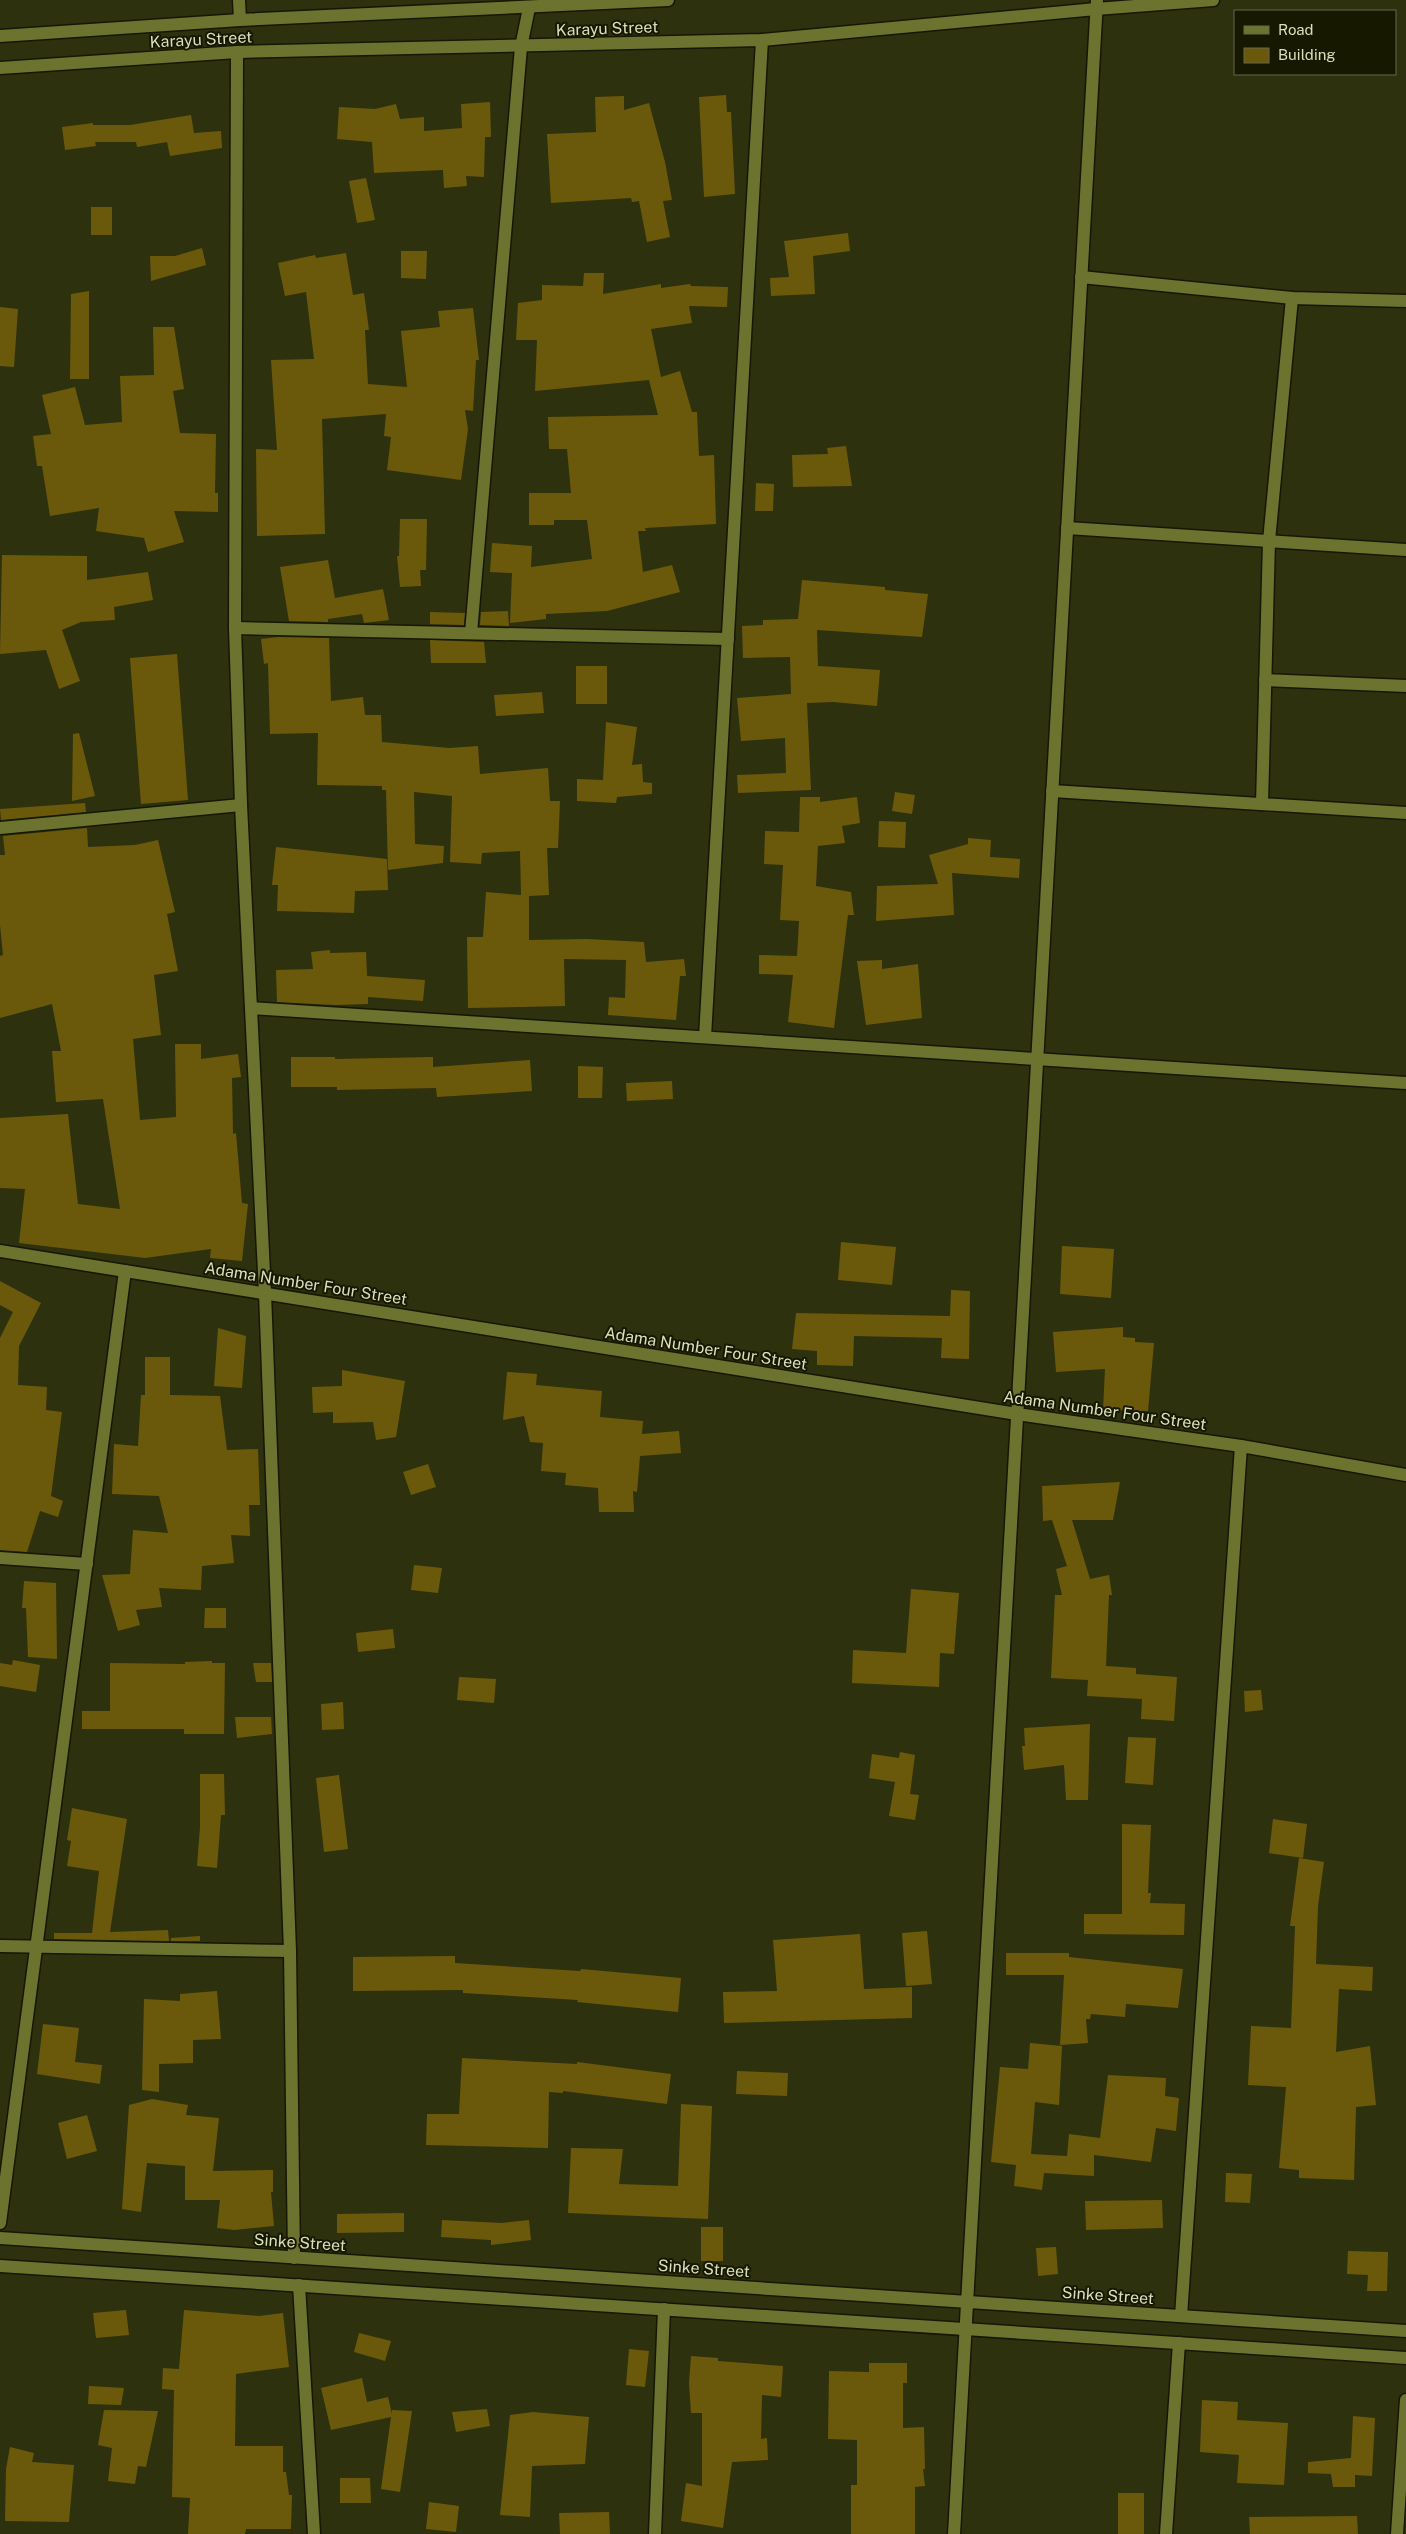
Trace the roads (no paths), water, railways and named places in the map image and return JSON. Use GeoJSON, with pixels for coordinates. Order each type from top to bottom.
{"type":"FeatureCollection","features":[{"type":"Feature","properties":{"kind":"street"},"geometry":{"type":"LineString","coordinates":[[239,0],[240,20]]}},
{"type":"Feature","properties":{"kind":"street","name":"Karayu Street"},"geometry":{"type":"LineString","coordinates":[[0,36],[240,20],[530,8],[668,0]]}},
{"type":"Feature","properties":{"kind":"street","name":"Karayu Street"},"geometry":{"type":"LineString","coordinates":[[0,68],[237,52],[762,40],[1096,4],[1213,0]]}},
{"type":"Feature","properties":{"kind":"street"},"geometry":{"type":"LineString","coordinates":[[954,2534],[1096,4]]}},
{"type":"Feature","properties":{"kind":"street"},"geometry":{"type":"LineString","coordinates":[[471,633],[521,47],[530,8]]}},
{"type":"Feature","properties":{"kind":"street"},"geometry":{"type":"LineString","coordinates":[[705,1037],[762,40]]}},
{"type":"Feature","properties":{"kind":"street"},"geometry":{"type":"LineString","coordinates":[[237,52],[235,628],[241,805],[265,1293],[290,1951],[294,2258]]}},
{"type":"Feature","properties":{"kind":"street"},"geometry":{"type":"LineString","coordinates":[[1081,277],[1292,298],[1406,302]]}},
{"type":"Feature","properties":{"kind":"street"},"geometry":{"type":"LineString","coordinates":[[1262,804],[1269,541],[1292,298]]}},
{"type":"Feature","properties":{"kind":"street"},"geometry":{"type":"LineString","coordinates":[[1067,528],[1406,550]]}},
{"type":"Feature","properties":{"kind":"street"},"geometry":{"type":"LineString","coordinates":[[235,628],[728,639]]}},
{"type":"Feature","properties":{"kind":"street"},"geometry":{"type":"LineString","coordinates":[[1265,680],[1406,686]]}},
{"type":"Feature","properties":{"kind":"street"},"geometry":{"type":"LineString","coordinates":[[1052,791],[1406,813]]}},
{"type":"Feature","properties":{"kind":"street"},"geometry":{"type":"LineString","coordinates":[[0,828],[241,805]]}},
{"type":"Feature","properties":{"kind":"street"},"geometry":{"type":"LineString","coordinates":[[251,1008],[1406,1083]]}},
{"type":"Feature","properties":{"kind":"street","name":"Adama Number Four Street"},"geometry":{"type":"LineString","coordinates":[[0,1251],[1017,1414],[1241,1446],[1406,1475]]}},
{"type":"Feature","properties":{"kind":"street"},"geometry":{"type":"LineString","coordinates":[[0,2223],[125,1271]]}},
{"type":"Feature","properties":{"kind":"street"},"geometry":{"type":"LineString","coordinates":[[1181,2316],[1241,1446]]}},
{"type":"Feature","properties":{"kind":"street"},"geometry":{"type":"LineString","coordinates":[[0,1558],[87,1564]]}},
{"type":"Feature","properties":{"kind":"street"},"geometry":{"type":"LineString","coordinates":[[0,1946],[290,1951]]}},
{"type":"Feature","properties":{"kind":"street","name":"Sinke Street"},"geometry":{"type":"LineString","coordinates":[[0,2238],[1406,2331]]}},
{"type":"Feature","properties":{"kind":"street"},"geometry":{"type":"LineString","coordinates":[[0,2266],[1406,2358]]}},
{"type":"Feature","properties":{"kind":"street"},"geometry":{"type":"LineString","coordinates":[[299,2285],[314,2534]]}},
{"type":"Feature","properties":{"kind":"street"},"geometry":{"type":"LineString","coordinates":[[655,2534],[664,2309]]}},
{"type":"Feature","properties":{"kind":"street"},"geometry":{"type":"LineString","coordinates":[[1166,2534],[1179,2343]]}},
{"type":"Feature","properties":{"kind":"street"},"geometry":{"type":"LineString","coordinates":[[1397,2534],[1406,2400]]}}]}
